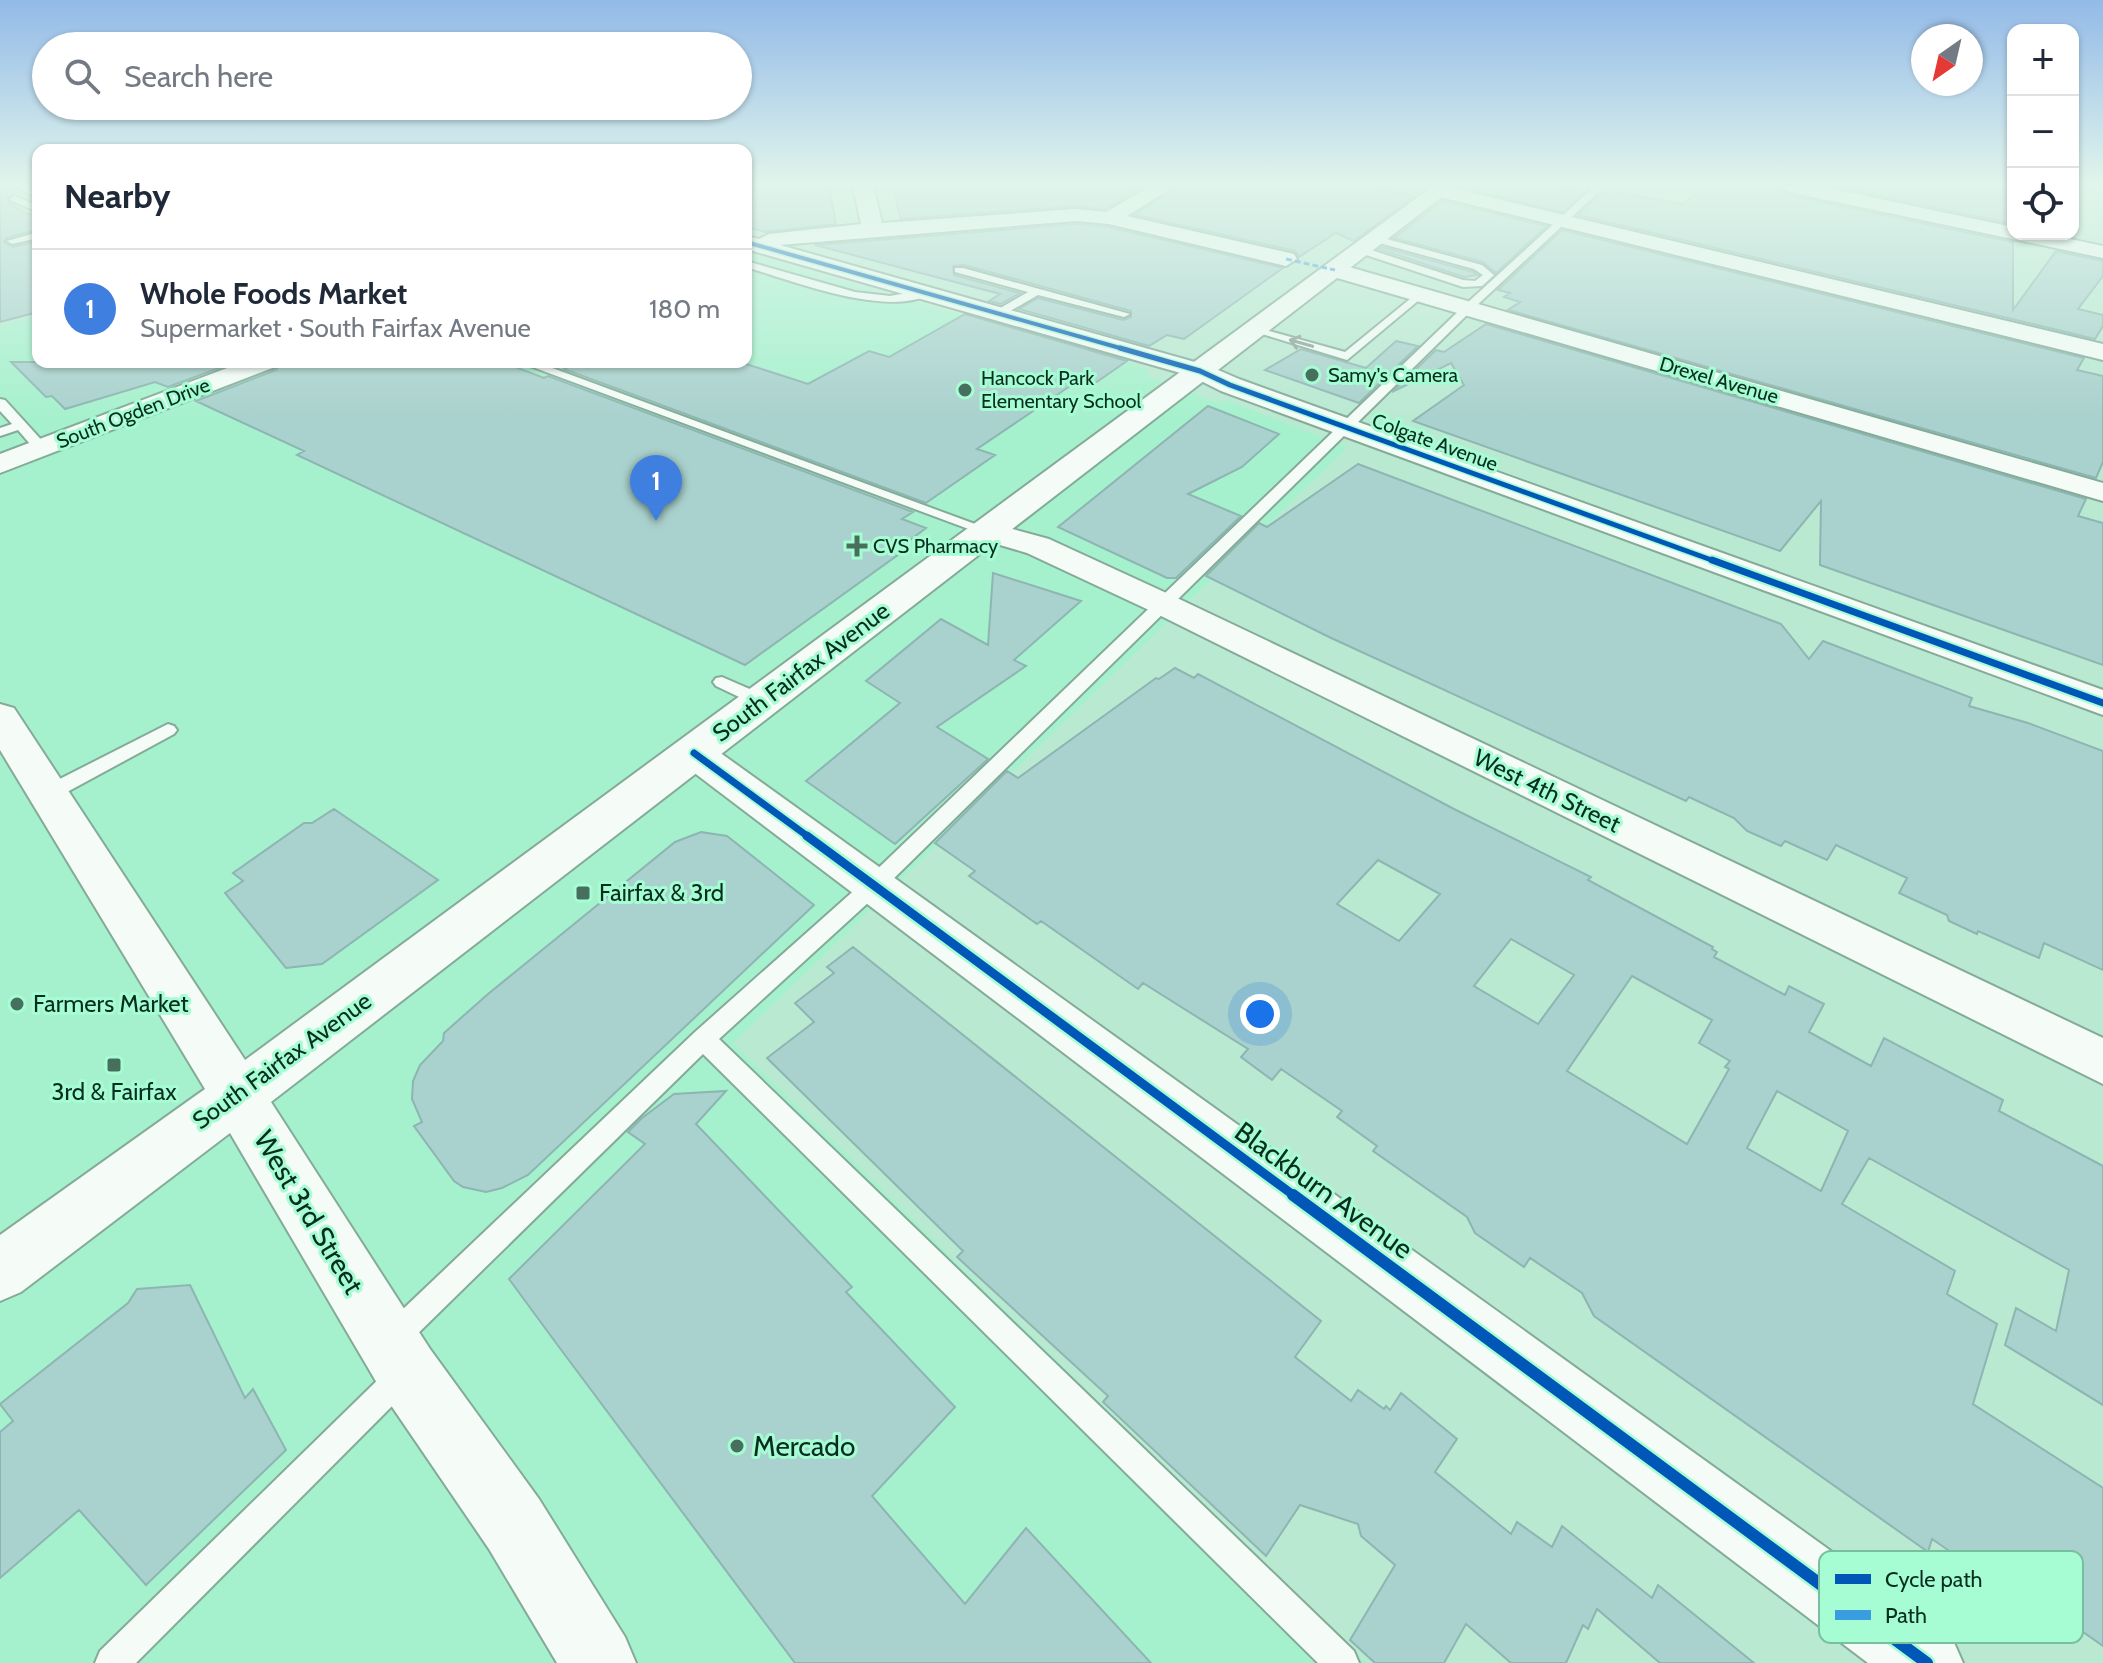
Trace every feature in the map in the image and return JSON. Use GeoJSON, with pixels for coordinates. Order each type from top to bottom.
{"type":"FeatureCollection","features":[{"type":"Feature","properties":{"kind":"main road","name":"South Fairfax Avenue"},"geometry":{"type":"LineString","coordinates":[[0,1271],[1343,264]]}},
{"type":"Feature","properties":{"kind":"main road","name":"West 3rd Street"},"geometry":{"type":"LineString","coordinates":[[0,717],[398,1357],[514,1524],[599,1663]]}},
{"type":"Feature","properties":{"kind":"street","name":"Colgate Avenue"},"geometry":{"type":"LineString","coordinates":[[808,264],[929,292],[1200,371],[1230,385],[2103,703]]}},
{"type":"Feature","properties":{"kind":"street"},"geometry":{"type":"LineString","coordinates":[[1742,264],[2103,352]]}},
{"type":"Feature","properties":{"kind":"street","name":"Drexel Avenue"},"geometry":{"type":"LineString","coordinates":[[1335,270],[1421,293],[1473,292],[2103,492]]}},
{"type":"Feature","properties":{"kind":"street","name":"South Ogden Drive"},"geometry":{"type":"LineString","coordinates":[[0,464],[250,368]]}},
{"type":"Feature","properties":{"kind":"street","name":"West 4th Street"},"geometry":{"type":"LineString","coordinates":[[987,531],[1038,546],[1163,604],[2103,1062]]}},
{"type":"Feature","properties":{"kind":"street","name":"Blackburn Avenue"},"geometry":{"type":"LineString","coordinates":[[694,753],[1819,1583]]}},
{"type":"Feature","properties":{"kind":"street","name":"Blackburn Avenue"},"geometry":{"type":"LineString","coordinates":[[1900,1643],[1927,1663]]}},
{"type":"Feature","properties":{"kind":"lane"},"geometry":{"type":"LineString","coordinates":[[1399,264],[1473,292]]}},
{"type":"Feature","properties":{"kind":"lane"},"geometry":{"type":"LineString","coordinates":[[112,1663],[398,1357],[703,1039],[874,885],[1347,428],[1489,275],[1478,267],[1462,264]]}},
{"type":"Feature","properties":{"kind":"lane"},"geometry":{"type":"LineString","coordinates":[[1473,292],[1509,264]]}},
{"type":"Feature","properties":{"kind":"lane"},"geometry":{"type":"LineString","coordinates":[[959,270],[1124,314]]}},
{"type":"Feature","properties":{"kind":"lane"},"geometry":{"type":"LineString","coordinates":[[1001,312],[1037,291]]}},
{"type":"Feature","properties":{"kind":"lane"},"geometry":{"type":"LineString","coordinates":[[1255,330],[1347,356],[1421,293]]}},
{"type":"Feature","properties":{"kind":"lane"},"geometry":{"type":"LineString","coordinates":[[541,368],[987,531]]}},
{"type":"Feature","properties":{"kind":"lane"},"geometry":{"type":"LineString","coordinates":[[0,403],[41,448]]}},
{"type":"Feature","properties":{"kind":"lane"},"geometry":{"type":"LineString","coordinates":[[0,432],[20,425]]}},
{"type":"Feature","properties":{"kind":"lane"},"geometry":{"type":"LineString","coordinates":[[722,682],[762,701]]}},
{"type":"Feature","properties":{"kind":"lane"},"geometry":{"type":"LineString","coordinates":[[49,793],[168,730]]}},
{"type":"Feature","properties":{"kind":"lane"},"geometry":{"type":"LineString","coordinates":[[703,1039],[1342,1663]]}},
{"type":"Feature","properties":{"kind":"shaded area"},"geometry":{"type":"Polygon","coordinates":[[[752,264],[780,264],[1144,367],[1148,371],[1147,376],[1216,402],[1228,401],[1348,447],[733,1043],[1366,1663],[0,1663],[0,326],[32,318],[32,368],[752,368],[752,264]]]}},
{"type":"Feature","properties":{"kind":"building"},"geometry":{"type":"Polygon","coordinates":[[[0,264],[32,264],[32,314],[0,322],[0,264]]]}},
{"type":"Feature","properties":{"kind":"building"},"geometry":{"type":"Polygon","coordinates":[[[885,264],[1264,264],[1283,268],[1184,339],[1167,335],[1149,346],[1019,309],[1038,298],[1123,320],[1131,317],[1131,311],[964,265],[953,266],[954,275],[1020,293],[1001,304],[989,301],[1000,294],[885,264]]]}},
{"type":"Feature","properties":{"kind":"building"},"geometry":{"type":"Polygon","coordinates":[[[1423,264],[1442,264],[1478,275],[1464,277],[1423,264]]]}},
{"type":"Feature","properties":{"kind":"building"},"geometry":{"type":"Polygon","coordinates":[[[1485,264],[1506,264],[1496,273],[1485,264]]]}},
{"type":"Feature","properties":{"kind":"building"},"geometry":{"type":"Polygon","coordinates":[[[1526,264],[1699,264],[2084,358],[2077,370],[2103,376],[2103,462],[2096,478],[1508,310],[1520,302],[1504,297],[1510,293],[1498,290],[1526,264]]]}},
{"type":"Feature","properties":{"kind":"building"},"geometry":{"type":"Polygon","coordinates":[[[1781,264],[2013,264],[2013,310],[2047,264],[2103,264],[2103,276],[2078,309],[2103,315],[2103,326],[2095,339],[1781,264]]]}},
{"type":"Feature","properties":{"kind":"building"},"geometry":{"type":"Polygon","coordinates":[[[965,314],[1127,361],[1091,386],[1076,382],[977,449],[995,455],[926,503],[564,369],[752,366],[808,384],[869,351],[889,357],[965,314]]]}},
{"type":"Feature","properties":{"kind":"building"},"geometry":{"type":"Polygon","coordinates":[[[1486,324],[2086,499],[2078,516],[2103,523],[2103,665],[1820,565],[1821,501],[1780,551],[1413,421],[1464,385],[1451,363],[1392,392],[1436,350],[1444,352],[1486,324]]]}},
{"type":"Feature","properties":{"kind":"building"},"geometry":{"type":"Polygon","coordinates":[[[1396,341],[1418,346],[1359,403],[1265,370],[1301,349],[1366,368],[1396,341]]]}},
{"type":"Feature","properties":{"kind":"building"},"geometry":{"type":"Polygon","coordinates":[[[11,362],[32,362],[32,368],[219,368],[168,387],[155,382],[65,409],[52,396],[46,397],[11,362]]]}},
{"type":"Feature","properties":{"kind":"building"},"geometry":{"type":"Polygon","coordinates":[[[518,368],[544,378],[548,376],[913,512],[902,519],[926,528],[897,550],[902,552],[745,665],[297,455],[304,451],[196,401],[276,370],[518,368]]]}},
{"type":"Feature","properties":{"kind":"building"},"geometry":{"type":"Polygon","coordinates":[[[1208,406],[1279,434],[1242,467],[1188,494],[1241,516],[1176,578],[1167,578],[1058,527],[1208,406]]]}},
{"type":"Feature","properties":{"kind":"building"},"geometry":{"type":"Polygon","coordinates":[[[1358,464],[1781,624],[1809,659],[1823,641],[1972,698],[1969,706],[2028,723],[2103,751],[2103,970],[2044,943],[2039,958],[1978,931],[1977,934],[1949,921],[1947,915],[1899,893],[1907,878],[1836,845],[1827,860],[1785,841],[1781,846],[1747,831],[1734,818],[1689,797],[1686,801],[1329,637],[1206,576],[1259,523],[1267,527],[1358,464]]]}},
{"type":"Feature","properties":{"kind":"building"},"geometry":{"type":"Polygon","coordinates":[[[993,573],[1081,601],[1014,660],[1026,666],[937,727],[988,759],[895,844],[806,781],[900,703],[866,681],[941,619],[988,645],[993,573]]]}},
{"type":"Feature","properties":{"kind":"building"},"geometry":{"type":"Polygon","coordinates":[[[1175,668],[1194,678],[1198,674],[1454,809],[1591,877],[1588,880],[1713,947],[1717,952],[1714,957],[1785,995],[1789,986],[1824,1004],[1809,1032],[1871,1066],[1884,1038],[2003,1100],[1999,1111],[2103,1166],[2103,1405],[2005,1345],[2016,1308],[2056,1331],[2069,1270],[1869,1158],[1842,1204],[1955,1271],[1947,1294],[1997,1324],[1973,1404],[2103,1488],[2103,1646],[2083,1632],[2083,1551],[1949,1551],[1932,1539],[1927,1551],[1594,1316],[1582,1293],[1530,1258],[1524,1267],[1475,1233],[1467,1217],[1373,1151],[1377,1146],[1337,1117],[1342,1111],[1281,1069],[1272,1080],[1241,1057],[1248,1049],[1143,983],[1138,989],[1041,921],[1037,924],[969,876],[975,871],[935,843],[1007,771],[1018,778],[1156,678],[1175,668]],[[1378,860],[1337,904],[1399,941],[1440,894],[1378,860]],[[1511,939],[1474,986],[1538,1024],[1574,975],[1511,939]],[[1632,976],[1567,1071],[1687,1144],[1729,1069],[1725,1067],[1730,1061],[1699,1043],[1712,1020],[1632,976]],[[1777,1091],[1747,1148],[1821,1191],[1848,1131],[1777,1091]]]}},
{"type":"Feature","properties":{"kind":"building"},"geometry":{"type":"Polygon","coordinates":[[[334,809],[438,880],[322,964],[286,968],[225,893],[243,881],[233,873],[304,823],[312,823],[334,809]]]}},
{"type":"Feature","properties":{"kind":"building"},"geometry":{"type":"Polygon","coordinates":[[[701,832],[727,836],[814,905],[528,1175],[486,1192],[463,1187],[454,1181],[414,1126],[422,1122],[412,1099],[413,1081],[420,1065],[443,1041],[444,1033],[488,994],[675,842],[701,832]]]}},
{"type":"Feature","properties":{"kind":"building"},"geometry":{"type":"Polygon","coordinates":[[[853,947],[1321,1321],[1295,1357],[1351,1401],[1358,1390],[1390,1410],[1401,1393],[1457,1439],[1435,1472],[1511,1534],[1517,1522],[1552,1547],[1562,1526],[1652,1598],[1658,1585],[1754,1663],[1660,1663],[1597,1609],[1588,1629],[1583,1625],[1566,1663],[1511,1663],[1466,1624],[1444,1663],[1375,1663],[1350,1640],[1395,1565],[1361,1536],[1358,1524],[1300,1505],[1266,1556],[1103,1402],[1108,1396],[957,1257],[963,1251],[767,1058],[814,1022],[795,1003],[834,973],[827,967],[853,947]]]}},
{"type":"Feature","properties":{"kind":"building"},"geometry":{"type":"Polygon","coordinates":[[[726,1091],[696,1124],[852,1287],[846,1292],[955,1407],[872,1496],[965,1604],[1026,1528],[1151,1663],[795,1663],[556,1343],[509,1279],[645,1144],[628,1132],[642,1118],[674,1094],[726,1091]]]}},
{"type":"Feature","properties":{"kind":"building"},"geometry":{"type":"Polygon","coordinates":[[[190,1285],[245,1398],[253,1389],[286,1450],[146,1585],[79,1510],[0,1578],[0,1432],[13,1421],[0,1404],[128,1303],[137,1289],[190,1285]]]}},
{"type":"Feature","properties":{"kind":"marked path"},"geometry":{"type":"LineString","coordinates":[[1307,264],[1335,270]]}},
{"type":"Feature","properties":{"kind":"cycle path"},"geometry":{"type":"LineString","coordinates":[[822,264],[1200,371],[1230,385],[2103,703]]}},
{"type":"Feature","properties":{"kind":"cycle path"},"geometry":{"type":"LineString","coordinates":[[694,753],[1819,1583]]}},
{"type":"Feature","properties":{"kind":"cycle path"},"geometry":{"type":"LineString","coordinates":[[1900,1643],[1927,1663]]}},
{"type":"Feature","properties":{"kind":"place","name":"Samy's Camera"},"geometry":{"type":"Point","coordinates":[1312,375]}},
{"type":"Feature","properties":{"kind":"place","name":"Hancock Park Elementary School"},"geometry":{"type":"Point","coordinates":[965,390]}},
{"type":"Feature","properties":{"kind":"place","name":"Whole Foods Market"},"geometry":{"type":"Point","coordinates":[656,521]}},
{"type":"Feature","properties":{"kind":"place","name":"CVS Pharmacy"},"geometry":{"type":"Point","coordinates":[857,546]}},
{"type":"Feature","properties":{"kind":"place","name":"Fairfax & 3rd"},"geometry":{"type":"Point","coordinates":[583,893]}},
{"type":"Feature","properties":{"kind":"place","name":"Farmers Market"},"geometry":{"type":"Point","coordinates":[17,1004]}},
{"type":"Feature","properties":{"kind":"place","name":"3rd & Fairfax"},"geometry":{"type":"Point","coordinates":[114,1065]}},
{"type":"Feature","properties":{"kind":"place","name":"Mercado"},"geometry":{"type":"Point","coordinates":[737,1446]}}]}
